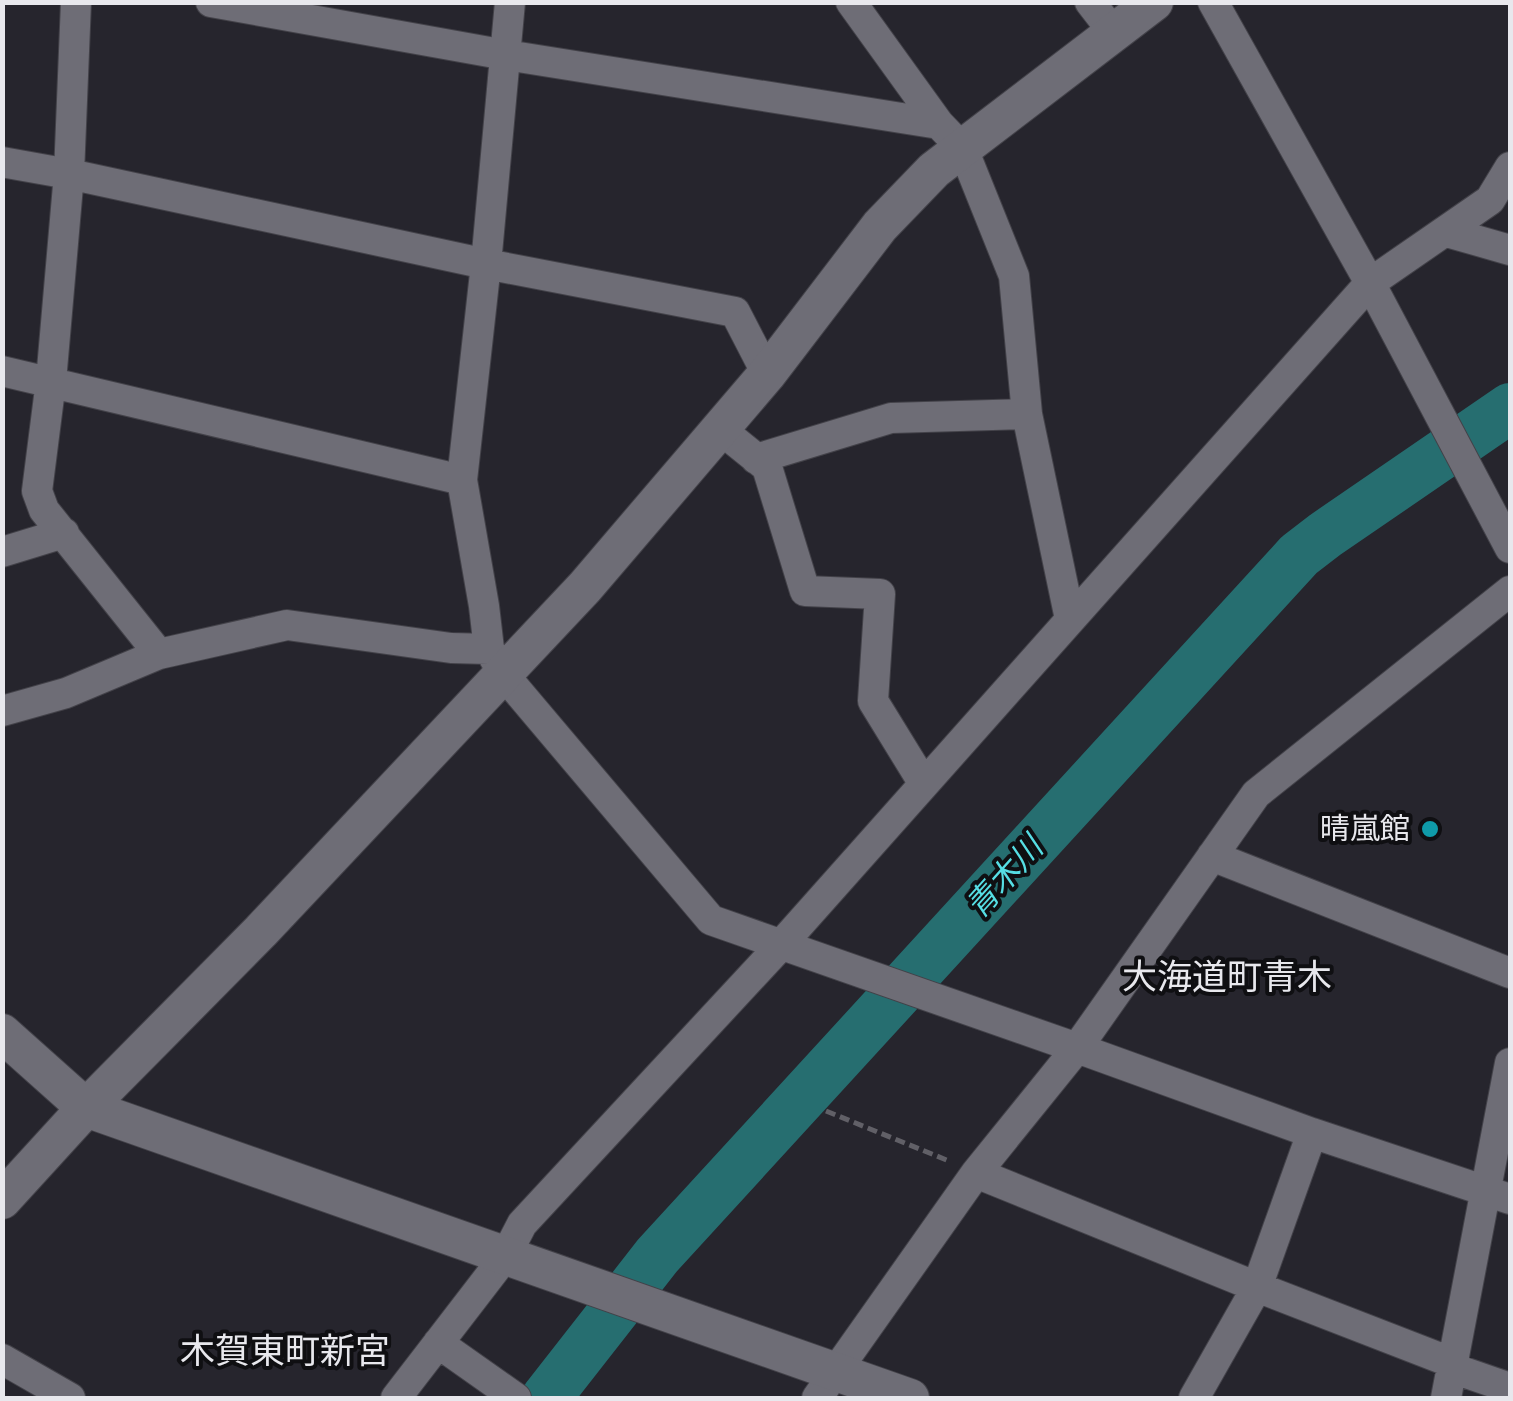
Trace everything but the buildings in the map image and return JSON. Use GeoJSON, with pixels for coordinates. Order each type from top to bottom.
{"type":"FeatureCollection","features":[{"type":"Feature","properties":{"kind":"street"},"geometry":{"type":"LineString","coordinates":[[76,2],[69,174],[37,491],[44,510],[159,654]]}},
{"type":"Feature","properties":{"kind":"street"},"geometry":{"type":"LineString","coordinates":[[211,2],[951,136]]}},
{"type":"Feature","properties":{"kind":"street"},"geometry":{"type":"LineString","coordinates":[[510,2],[462,480],[496,662],[710,920],[1312,1133],[1499,1195]]}},
{"type":"Feature","properties":{"kind":"street"},"geometry":{"type":"LineString","coordinates":[[852,2],[951,136],[1014,276],[1027,414],[1070,619]]}},
{"type":"Feature","properties":{"kind":"street"},"geometry":{"type":"LineString","coordinates":[[1090,2],[1114,33]]}},
{"type":"Feature","properties":{"kind":"street"},"geometry":{"type":"LineString","coordinates":[[2,1200],[247,944],[496,662],[586,587],[767,374],[880,226],[934,170],[951,136],[1114,33],[1154,2]]}},
{"type":"Feature","properties":{"kind":"street"},"geometry":{"type":"LineString","coordinates":[[1213,2],[1370,284],[1510,548]]}},
{"type":"Feature","properties":{"kind":"street"},"geometry":{"type":"LineString","coordinates":[[2,162],[486,264],[736,312],[767,374]]}},
{"type":"Feature","properties":{"kind":"street"},"geometry":{"type":"LineString","coordinates":[[396,1398],[506,1254],[522,1224],[780,946],[1370,284],[1490,200],[1510,166]]}},
{"type":"Feature","properties":{"kind":"street"},"geometry":{"type":"LineString","coordinates":[[1447,232],[1510,250]]}},
{"type":"Feature","properties":{"kind":"street"},"geometry":{"type":"LineString","coordinates":[[2,371],[462,480]]}},
{"type":"Feature","properties":{"kind":"street"},"geometry":{"type":"LineString","coordinates":[[756,459],[891,418],[1027,414]]}},
{"type":"Feature","properties":{"kind":"street"},"geometry":{"type":"LineString","coordinates":[[720,429],[767,468],[805,591],[880,594],[873,701],[924,784]]}},
{"type":"Feature","properties":{"kind":"street"},"geometry":{"type":"LineString","coordinates":[[2,552],[64,533]]}},
{"type":"Feature","properties":{"kind":"street"},"geometry":{"type":"LineString","coordinates":[[827,1386],[976,1173],[1077,1048],[1256,794],[1510,591]]}},
{"type":"Feature","properties":{"kind":"street"},"geometry":{"type":"LineString","coordinates":[[2,711],[66,693],[159,654],[287,625],[451,648],[496,662]]}},
{"type":"Feature","properties":{"kind":"street"},"geometry":{"type":"LineString","coordinates":[[1212,856],[1510,973]]}},
{"type":"Feature","properties":{"kind":"street"},"geometry":{"type":"LineString","coordinates":[[2,1033],[86,1108],[673,1315],[827,1386],[910,1398]]}},
{"type":"Feature","properties":{"kind":"street"},"geometry":{"type":"LineString","coordinates":[[1446,1398],[1499,1195],[1510,1063]]}},
{"type":"Feature","properties":{"kind":"street"},"geometry":{"type":"LineString","coordinates":[[1194,1398],[1257,1287],[1312,1133]]}},
{"type":"Feature","properties":{"kind":"street"},"geometry":{"type":"LineString","coordinates":[[976,1173],[1510,1388]]}},
{"type":"Feature","properties":{"kind":"street"},"geometry":{"type":"LineString","coordinates":[[438,1343],[516,1398]]}},
{"type":"Feature","properties":{"kind":"street"},"geometry":{"type":"LineString","coordinates":[[2,1359],[70,1398]]}},
{"type":"Feature","properties":{"kind":"path"},"geometry":{"type":"LineString","coordinates":[[826,1111],[976,1173]]}},
{"type":"Feature","properties":{"kind":"waterway","name":"青木川"},"geometry":{"type":"LineString","coordinates":[[546,1398],[657,1256],[1299,555],[1510,408]]}},
{"type":"Feature","properties":{"kind":"place","name":"晴嵐館"},"geometry":{"type":"Point","coordinates":[1430,829]}},
{"type":"Feature","properties":{"kind":"district","name":"大海道町青木"},"geometry":{"type":"Point","coordinates":[1227,977]}},
{"type":"Feature","properties":{"kind":"district","name":"木賀東町新宮"},"geometry":{"type":"Point","coordinates":[285,1351]}}]}
